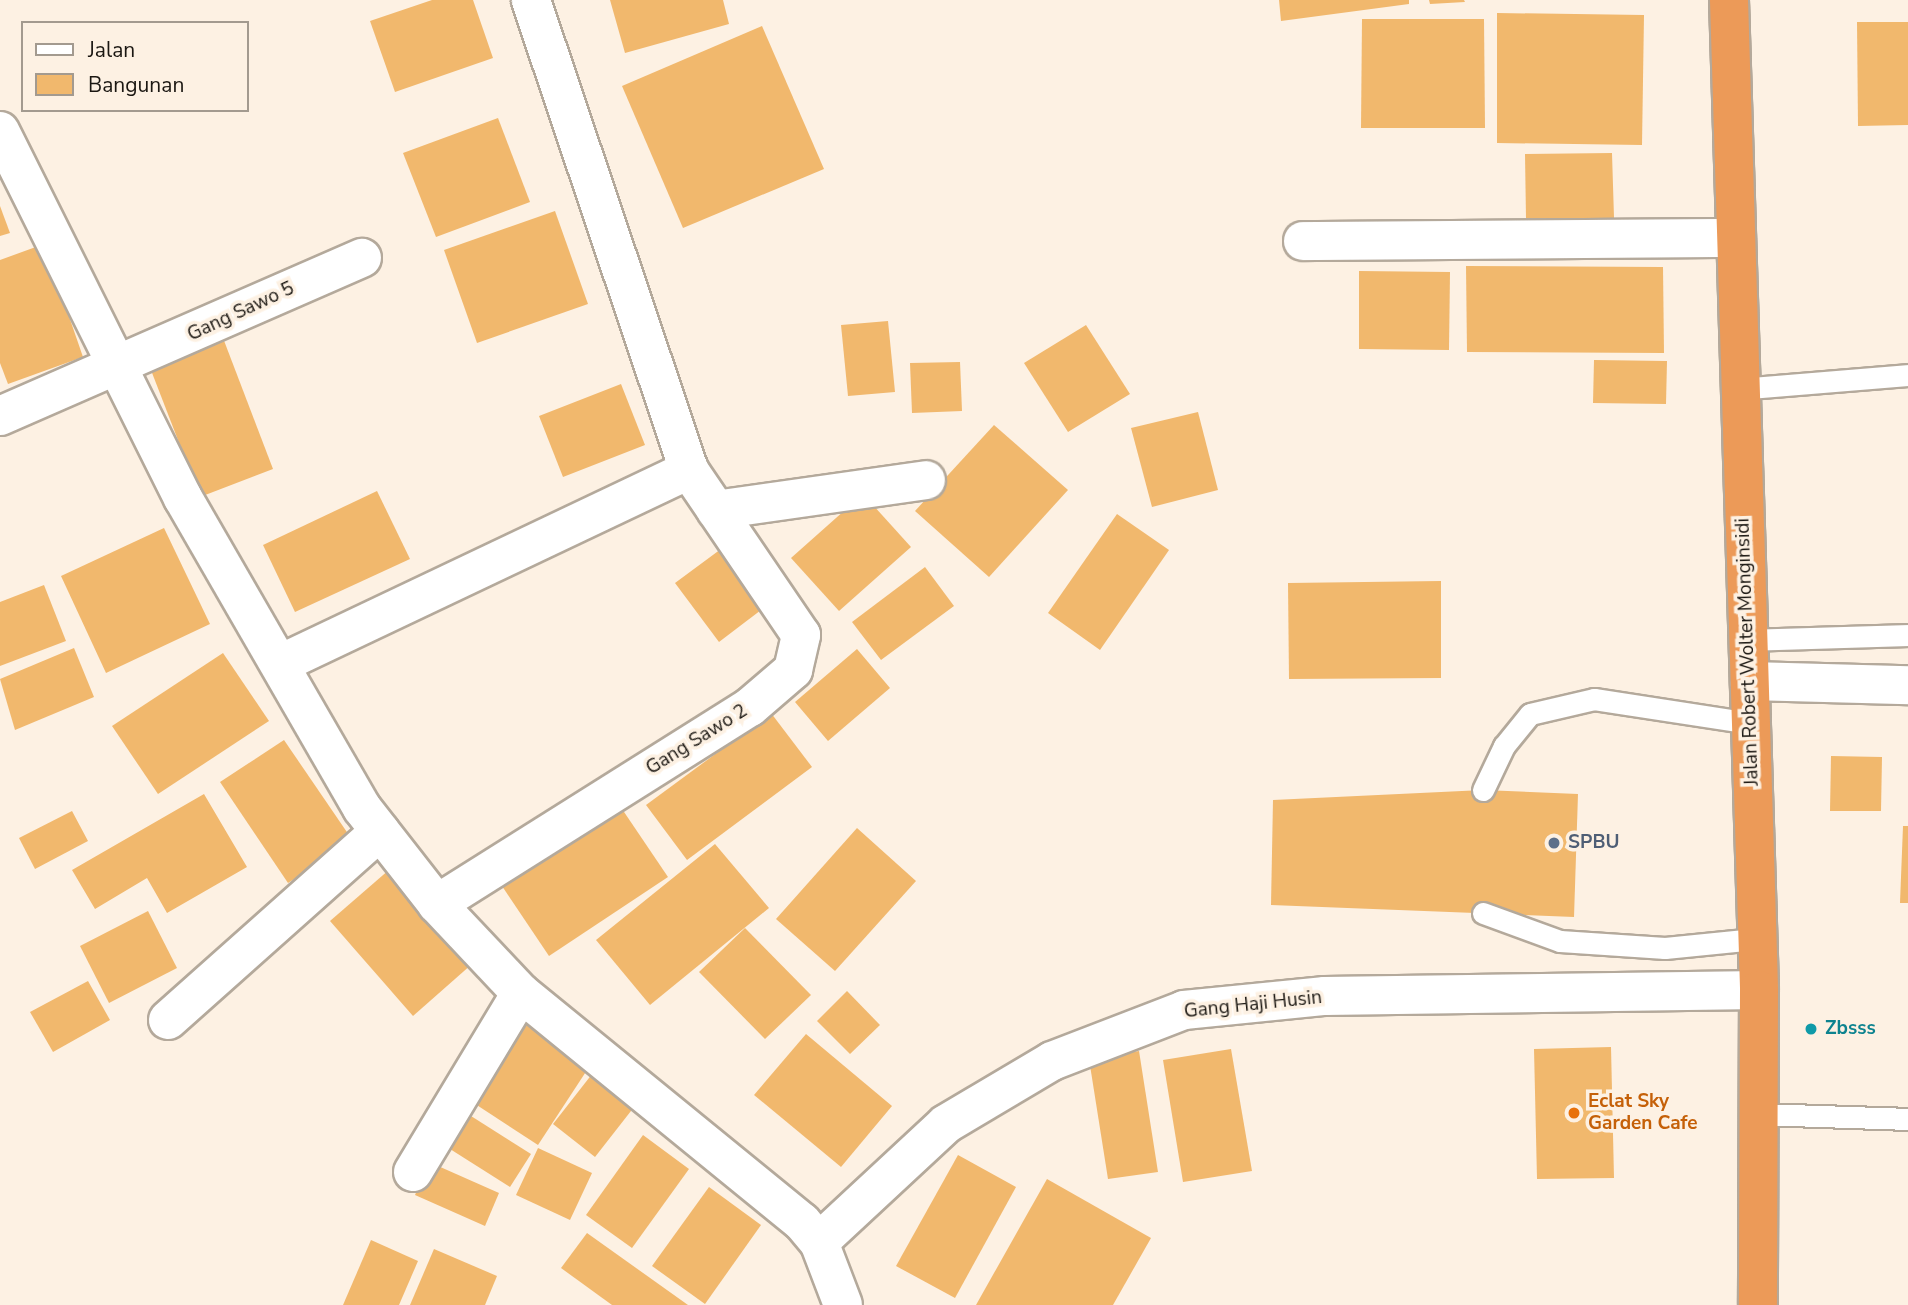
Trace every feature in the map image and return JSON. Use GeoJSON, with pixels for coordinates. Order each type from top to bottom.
{"type":"FeatureCollection","features":[{"type":"Feature","properties":{"kind":"highway","name":"Jalan Robert Wolter Monginsidi"},"geometry":{"type":"LineString","coordinates":[[1729,0],[1733,238],[1751,723],[1755,939],[1759,990],[1758,1305]]}},
{"type":"Feature","properties":{"kind":"street","name":"Gang Sawo 2"},"geometry":{"type":"LineString","coordinates":[[437,904],[785,682],[799,660],[801,635],[690,470],[531,0]]}},
{"type":"Feature","properties":{"kind":"street"},"geometry":{"type":"LineString","coordinates":[[0,131],[121,365],[183,498],[380,831],[437,904],[522,993],[782,1203],[819,1242],[843,1305]]}},
{"type":"Feature","properties":{"kind":"street"},"geometry":{"type":"LineString","coordinates":[[1303,241],[1733,238]]}},
{"type":"Feature","properties":{"kind":"street","name":"Gang Sawo 5"},"geometry":{"type":"LineString","coordinates":[[0,416],[362,258]]}},
{"type":"Feature","properties":{"kind":"street"},"geometry":{"type":"LineString","coordinates":[[280,664],[690,470]]}},
{"type":"Feature","properties":{"kind":"street"},"geometry":{"type":"LineString","coordinates":[[716,510],[926,480]]}},
{"type":"Feature","properties":{"kind":"street"},"geometry":{"type":"LineString","coordinates":[[1749,681],[1908,685]]}},
{"type":"Feature","properties":{"kind":"street"},"geometry":{"type":"LineString","coordinates":[[167,1020],[380,831]]}},
{"type":"Feature","properties":{"kind":"street","name":"Gang Haji Husin"},"geometry":{"type":"LineString","coordinates":[[819,1242],[946,1124],[1052,1061],[1184,1010],[1325,996],[1759,990]]}},
{"type":"Feature","properties":{"kind":"street"},"geometry":{"type":"LineString","coordinates":[[413,1172],[522,993]]}},
{"type":"Feature","properties":{"kind":"lane"},"geometry":{"type":"LineString","coordinates":[[1738,389],[1908,375]]}},
{"type":"Feature","properties":{"kind":"lane"},"geometry":{"type":"LineString","coordinates":[[1747,640],[1908,635]]}},
{"type":"Feature","properties":{"kind":"lane"},"geometry":{"type":"LineString","coordinates":[[1483,790],[1504,746],[1530,714],[1594,699],[1751,723]]}},
{"type":"Feature","properties":{"kind":"lane"},"geometry":{"type":"LineString","coordinates":[[1482,914],[1560,941],[1665,948],[1755,939]]}},
{"type":"Feature","properties":{"kind":"lane"},"geometry":{"type":"LineString","coordinates":[[1759,1114],[1908,1119]]}},
{"type":"Feature","properties":{"kind":"building"},"geometry":{"type":"Polygon","coordinates":[[[432,0],[473,0],[493,58],[395,92],[370,21],[432,0]]]}},
{"type":"Feature","properties":{"kind":"building"},"geometry":{"type":"Polygon","coordinates":[[[610,0],[723,0],[729,24],[625,53],[610,0]]]}},
{"type":"Feature","properties":{"kind":"building"},"geometry":{"type":"Polygon","coordinates":[[[1279,0],[1409,0],[1409,4],[1281,21],[1279,0]]]}},
{"type":"Feature","properties":{"kind":"building"},"geometry":{"type":"Polygon","coordinates":[[[1429,0],[1464,0],[1465,2],[1430,4],[1429,0]]]}},
{"type":"Feature","properties":{"kind":"building"},"geometry":{"type":"Polygon","coordinates":[[[1497,13],[1644,15],[1642,145],[1497,143],[1497,13]]]}},
{"type":"Feature","properties":{"kind":"building"},"geometry":{"type":"Polygon","coordinates":[[[1362,19],[1484,19],[1485,128],[1361,128],[1362,19]]]}},
{"type":"Feature","properties":{"kind":"building"},"geometry":{"type":"Polygon","coordinates":[[[1857,22],[1908,22],[1908,125],[1858,126],[1857,22]]]}},
{"type":"Feature","properties":{"kind":"building"},"geometry":{"type":"Polygon","coordinates":[[[762,26],[824,169],[683,228],[622,86],[762,26]]]}},
{"type":"Feature","properties":{"kind":"building"},"geometry":{"type":"Polygon","coordinates":[[[498,118],[530,202],[436,237],[403,153],[498,118]]]}},
{"type":"Feature","properties":{"kind":"building"},"geometry":{"type":"Polygon","coordinates":[[[1612,153],[1614,218],[1526,219],[1525,154],[1612,153]]]}},
{"type":"Feature","properties":{"kind":"building"},"geometry":{"type":"Polygon","coordinates":[[[0,206],[10,233],[0,236],[0,206]]]}},
{"type":"Feature","properties":{"kind":"building"},"geometry":{"type":"Polygon","coordinates":[[[555,211],[588,304],[477,343],[444,250],[555,211]]]}},
{"type":"Feature","properties":{"kind":"building"},"geometry":{"type":"Polygon","coordinates":[[[44,244],[83,357],[8,384],[0,363],[0,260],[44,244]]]}},
{"type":"Feature","properties":{"kind":"building"},"geometry":{"type":"Polygon","coordinates":[[[1466,266],[1663,267],[1664,353],[1467,352],[1466,266]]]}},
{"type":"Feature","properties":{"kind":"building"},"geometry":{"type":"Polygon","coordinates":[[[1359,271],[1450,272],[1449,350],[1359,349],[1359,271]]]}},
{"type":"Feature","properties":{"kind":"building"},"geometry":{"type":"Polygon","coordinates":[[[888,321],[895,392],[848,396],[841,325],[888,321]]]}},
{"type":"Feature","properties":{"kind":"building"},"geometry":{"type":"Polygon","coordinates":[[[1086,325],[1130,394],[1068,432],[1024,363],[1086,325]]]}},
{"type":"Feature","properties":{"kind":"building"},"geometry":{"type":"Polygon","coordinates":[[[223,338],[273,469],[200,497],[149,365],[223,338]]]}},
{"type":"Feature","properties":{"kind":"building"},"geometry":{"type":"Polygon","coordinates":[[[1594,360],[1667,361],[1666,404],[1593,403],[1594,360]]]}},
{"type":"Feature","properties":{"kind":"building"},"geometry":{"type":"Polygon","coordinates":[[[960,362],[962,411],[912,413],[910,363],[960,362]]]}},
{"type":"Feature","properties":{"kind":"building"},"geometry":{"type":"Polygon","coordinates":[[[621,384],[645,445],[563,477],[539,416],[621,384]]]}},
{"type":"Feature","properties":{"kind":"building"},"geometry":{"type":"Polygon","coordinates":[[[1198,412],[1218,490],[1152,507],[1131,428],[1198,412]]]}},
{"type":"Feature","properties":{"kind":"building"},"geometry":{"type":"Polygon","coordinates":[[[994,425],[1068,490],[989,577],[915,511],[994,425]]]}},
{"type":"Feature","properties":{"kind":"building"},"geometry":{"type":"Polygon","coordinates":[[[377,491],[410,559],[295,612],[263,545],[377,491]]]}},
{"type":"Feature","properties":{"kind":"building"},"geometry":{"type":"Polygon","coordinates":[[[863,494],[911,547],[839,611],[791,558],[863,494]]]}},
{"type":"Feature","properties":{"kind":"building"},"geometry":{"type":"Polygon","coordinates":[[[1117,514],[1169,550],[1100,650],[1048,613],[1117,514]]]}},
{"type":"Feature","properties":{"kind":"building"},"geometry":{"type":"Polygon","coordinates":[[[164,528],[210,624],[106,673],[61,576],[164,528]]]}},
{"type":"Feature","properties":{"kind":"building"},"geometry":{"type":"Polygon","coordinates":[[[721,549],[765,607],[719,642],[675,583],[721,549]]]}},
{"type":"Feature","properties":{"kind":"building"},"geometry":{"type":"Polygon","coordinates":[[[925,567],[954,606],[881,660],[852,622],[925,567]]]}},
{"type":"Feature","properties":{"kind":"building"},"geometry":{"type":"Polygon","coordinates":[[[1441,581],[1441,678],[1289,679],[1288,583],[1441,581]]]}},
{"type":"Feature","properties":{"kind":"building"},"geometry":{"type":"Polygon","coordinates":[[[44,585],[66,641],[0,666],[0,602],[44,585]]]}},
{"type":"Feature","properties":{"kind":"building"},"geometry":{"type":"Polygon","coordinates":[[[74,648],[94,697],[15,730],[0,679],[74,648]]]}},
{"type":"Feature","properties":{"kind":"building"},"geometry":{"type":"Polygon","coordinates":[[[857,649],[890,688],[828,741],[795,702],[857,649]]]}},
{"type":"Feature","properties":{"kind":"building"},"geometry":{"type":"Polygon","coordinates":[[[223,653],[269,721],[158,794],[112,726],[223,653]]]}},
{"type":"Feature","properties":{"kind":"building"},"geometry":{"type":"Polygon","coordinates":[[[771,713],[812,767],[687,860],[646,805],[771,713]]]}},
{"type":"Feature","properties":{"kind":"building"},"geometry":{"type":"Polygon","coordinates":[[[284,740],[353,841],[288,883],[220,782],[284,740]]]}},
{"type":"Feature","properties":{"kind":"building"},"geometry":{"type":"Polygon","coordinates":[[[1831,756],[1882,757],[1881,811],[1830,811],[1831,756]]]}},
{"type":"Feature","properties":{"kind":"building"},"geometry":{"type":"Polygon","coordinates":[[[1483,790],[1578,794],[1574,917],[1271,905],[1273,800],[1483,790]]]}},
{"type":"Feature","properties":{"kind":"building"},"geometry":{"type":"Polygon","coordinates":[[[204,794],[247,867],[167,913],[147,878],[95,909],[72,870],[204,794]]]}},
{"type":"Feature","properties":{"kind":"building"},"geometry":{"type":"Polygon","coordinates":[[[620,806],[668,877],[549,956],[502,886],[620,806]]]}},
{"type":"Feature","properties":{"kind":"building"},"geometry":{"type":"Polygon","coordinates":[[[72,811],[88,841],[35,869],[19,838],[72,811]]]}},
{"type":"Feature","properties":{"kind":"building"},"geometry":{"type":"Polygon","coordinates":[[[1903,826],[1908,826],[1908,903],[1900,903],[1903,826]]]}},
{"type":"Feature","properties":{"kind":"building"},"geometry":{"type":"Polygon","coordinates":[[[857,828],[916,881],[835,971],[776,919],[857,828]]]}},
{"type":"Feature","properties":{"kind":"building"},"geometry":{"type":"Polygon","coordinates":[[[715,844],[769,908],[650,1005],[596,940],[715,844]]]}},
{"type":"Feature","properties":{"kind":"building"},"geometry":{"type":"Polygon","coordinates":[[[390,869],[472,964],[413,1016],[330,921],[390,869]]]}},
{"type":"Feature","properties":{"kind":"building"},"geometry":{"type":"Polygon","coordinates":[[[148,911],[177,968],[109,1003],[80,946],[148,911]]]}},
{"type":"Feature","properties":{"kind":"building"},"geometry":{"type":"Polygon","coordinates":[[[745,928],[811,995],[765,1039],[699,972],[745,928]]]}},
{"type":"Feature","properties":{"kind":"building"},"geometry":{"type":"Polygon","coordinates":[[[88,981],[110,1020],[53,1052],[30,1012],[88,981]]]}},
{"type":"Feature","properties":{"kind":"building"},"geometry":{"type":"Polygon","coordinates":[[[847,991],[880,1025],[850,1054],[817,1021],[847,991]]]}},
{"type":"Feature","properties":{"kind":"building"},"geometry":{"type":"Polygon","coordinates":[[[516,1015],[591,1064],[538,1145],[463,1096],[516,1015]]]}},
{"type":"Feature","properties":{"kind":"building"},"geometry":{"type":"Polygon","coordinates":[[[806,1034],[892,1106],[841,1167],[754,1095],[806,1034]]]}},
{"type":"Feature","properties":{"kind":"building","name":"Eclat Sky Garden Cafe"},"geometry":{"type":"Polygon","coordinates":[[[1611,1047],[1614,1178],[1537,1179],[1534,1049],[1611,1047]]]}},
{"type":"Feature","properties":{"kind":"building"},"geometry":{"type":"Polygon","coordinates":[[[1231,1049],[1252,1171],[1183,1182],[1163,1060],[1231,1049]]]}},
{"type":"Feature","properties":{"kind":"building"},"geometry":{"type":"Polygon","coordinates":[[[1139,1051],[1158,1172],[1108,1179],[1089,1059],[1139,1051]]]}},
{"type":"Feature","properties":{"kind":"building"},"geometry":{"type":"Polygon","coordinates":[[[596,1069],[638,1102],[595,1157],[553,1124],[596,1069]]]}},
{"type":"Feature","properties":{"kind":"building"},"geometry":{"type":"Polygon","coordinates":[[[471,1116],[531,1154],[510,1187],[450,1149],[471,1116]]]}},
{"type":"Feature","properties":{"kind":"building"},"geometry":{"type":"Polygon","coordinates":[[[643,1135],[689,1169],[632,1248],[586,1215],[643,1135]]]}},
{"type":"Feature","properties":{"kind":"building"},"geometry":{"type":"Polygon","coordinates":[[[538,1148],[592,1173],[570,1220],[516,1195],[538,1148]]]}},
{"type":"Feature","properties":{"kind":"building"},"geometry":{"type":"Polygon","coordinates":[[[958,1155],[1016,1187],[955,1298],[896,1266],[958,1155]]]}},
{"type":"Feature","properties":{"kind":"building"},"geometry":{"type":"Polygon","coordinates":[[[429,1162],[499,1193],[485,1226],[415,1195],[429,1162]]]}},
{"type":"Feature","properties":{"kind":"building"},"geometry":{"type":"Polygon","coordinates":[[[1047,1179],[1151,1238],[1113,1305],[976,1305],[1047,1179]]]}},
{"type":"Feature","properties":{"kind":"building"},"geometry":{"type":"Polygon","coordinates":[[[709,1187],[761,1225],[705,1304],[652,1266],[709,1187]]]}},
{"type":"Feature","properties":{"kind":"building"},"geometry":{"type":"Polygon","coordinates":[[[587,1233],[688,1305],[612,1305],[561,1268],[587,1233]]]}},
{"type":"Feature","properties":{"kind":"building"},"geometry":{"type":"Polygon","coordinates":[[[371,1240],[418,1261],[399,1305],[343,1305],[371,1240]]]}},
{"type":"Feature","properties":{"kind":"building"},"geometry":{"type":"Polygon","coordinates":[[[434,1249],[497,1276],[485,1305],[410,1305],[434,1249]]]}},
{"type":"Feature","properties":{"kind":"place","name":"SPBU"},"geometry":{"type":"Point","coordinates":[1554,843]}},
{"type":"Feature","properties":{"kind":"place","name":"Zbsss"},"geometry":{"type":"Point","coordinates":[1811,1029]}},
{"type":"Feature","properties":{"kind":"place","name":"Eclat Sky Garden Cafe"},"geometry":{"type":"Point","coordinates":[1574,1113]}}]}
